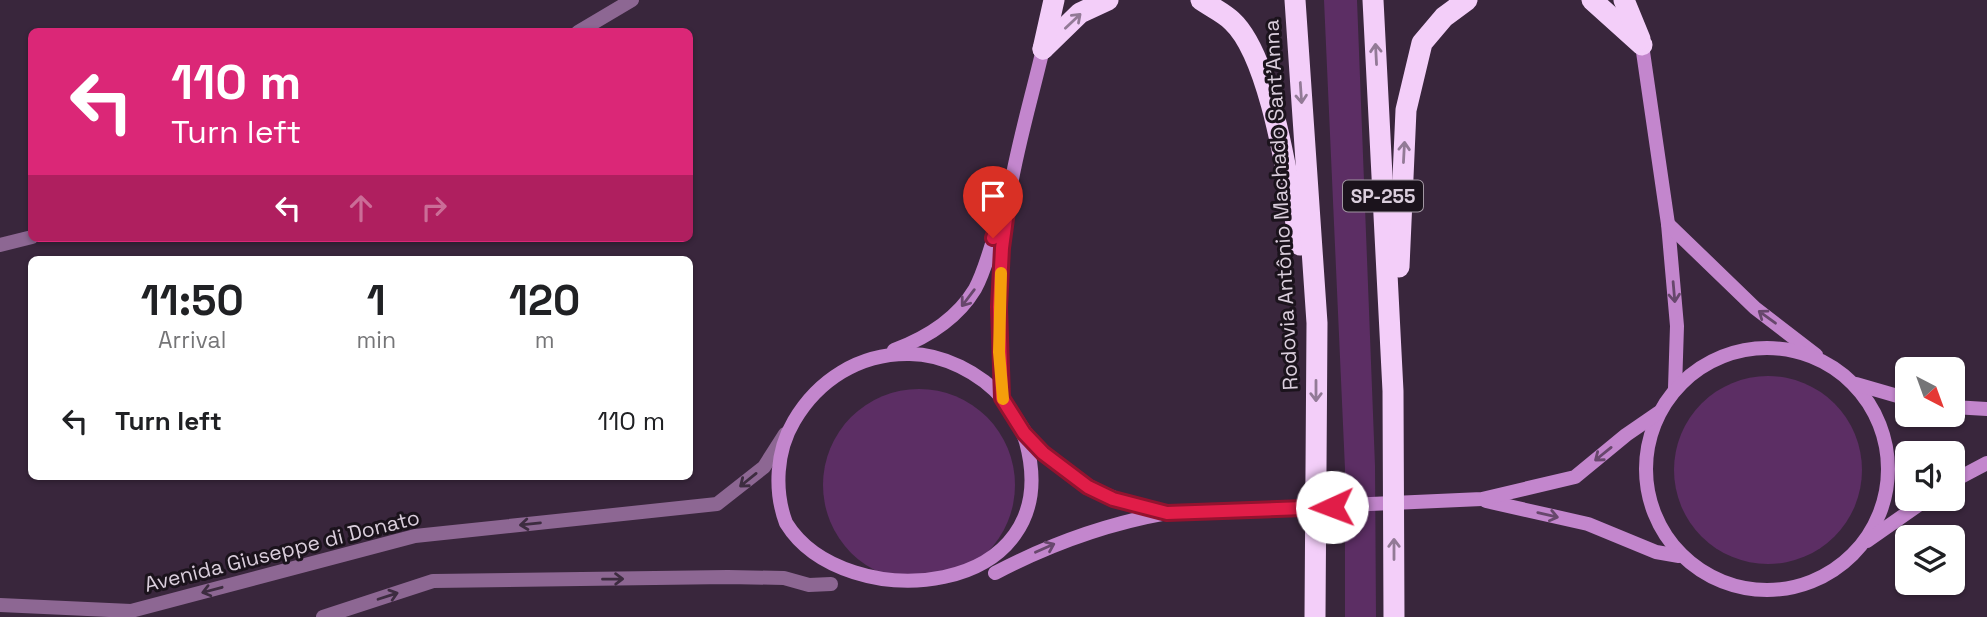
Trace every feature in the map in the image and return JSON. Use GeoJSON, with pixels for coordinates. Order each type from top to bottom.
{"type":"FeatureCollection","features":[{"type":"Feature","properties":{"kind":"highway"},"geometry":{"type":"LineString","coordinates":[[1043,49],[1054,0]]}},
{"type":"Feature","properties":{"kind":"highway"},"geometry":{"type":"LineString","coordinates":[[1043,49],[1080,13],[1108,0]]}},
{"type":"Feature","properties":{"kind":"highway"},"geometry":{"type":"LineString","coordinates":[[1201,0],[1233,22],[1256,54],[1271,104],[1317,323]]}},
{"type":"Feature","properties":{"kind":"highway","name":"Rodovia Antônio Machado Sant'Anna"},"geometry":{"type":"LineString","coordinates":[[1295,0],[1317,323],[1315,617]]}},
{"type":"Feature","properties":{"kind":"highway","name":"SP-255"},"geometry":{"type":"LineString","coordinates":[[1373,0],[1393,391],[1394,617]]}},
{"type":"Feature","properties":{"kind":"highway"},"geometry":{"type":"LineString","coordinates":[[1393,391],[1406,110],[1422,43],[1444,17],[1467,0]]}},
{"type":"Feature","properties":{"kind":"highway"},"geometry":{"type":"LineString","coordinates":[[1592,0],[1642,45]]}},
{"type":"Feature","properties":{"kind":"highway"},"geometry":{"type":"LineString","coordinates":[[1625,0],[1642,45]]}},
{"type":"Feature","properties":{"kind":"street"},"geometry":{"type":"LineString","coordinates":[[585,28],[632,0]]}},
{"type":"Feature","properties":{"kind":"street"},"geometry":{"type":"LineString","coordinates":[[1642,45],[1668,224],[1677,326],[1675,388]]}},
{"type":"Feature","properties":{"kind":"street"},"geometry":{"type":"LineString","coordinates":[[1043,49],[1010,189],[1002,248],[999,307],[1006,403],[1026,440],[1032,475],[1028,511],[1015,543],[984,579],[1062,541],[1132,519],[1167,513],[1462,502],[1576,477],[1626,435],[1658,413]]}},
{"type":"Feature","properties":{"kind":"street"},"geometry":{"type":"LineString","coordinates":[[323,617],[433,581],[729,577],[784,578],[809,585],[836,586],[810,564],[793,540],[783,513],[778,484],[781,455],[790,427],[804,404],[824,384],[847,368],[911,344],[929,334],[963,305],[976,287],[1010,189]]}},
{"type":"Feature","properties":{"kind":"street"},"geometry":{"type":"LineString","coordinates":[[1668,224],[1755,308],[1821,359],[1856,384],[1895,395]]}},
{"type":"Feature","properties":{"kind":"street"},"geometry":{"type":"LineString","coordinates":[[0,245],[28,238]]}},
{"type":"Feature","properties":{"kind":"street"},"geometry":{"type":"LineString","coordinates":[[1679,556],[1657,524],[1645,488],[1645,450],[1658,413],[1675,388],[1718,357],[1770,347],[1821,359]]}},
{"type":"Feature","properties":{"kind":"street"},"geometry":{"type":"LineString","coordinates":[[873,358],[908,354],[943,359],[975,374],[1006,403],[1024,433],[1043,453],[1088,487],[1113,499],[1167,513]]}},
{"type":"Feature","properties":{"kind":"street"},"geometry":{"type":"LineString","coordinates":[[1856,384],[1880,419],[1889,461],[1885,503],[1866,541]]}},
{"type":"Feature","properties":{"kind":"street"},"geometry":{"type":"LineString","coordinates":[[1965,408],[1987,409]]}},
{"type":"Feature","properties":{"kind":"street","name":"Avenida Giuseppe di Donato"},"geometry":{"type":"LineString","coordinates":[[0,606],[131,611],[415,536],[717,504],[764,467],[790,427]]}},
{"type":"Feature","properties":{"kind":"street"},"geometry":{"type":"LineString","coordinates":[[1965,475],[1987,463]]}},
{"type":"Feature","properties":{"kind":"street"},"geometry":{"type":"LineString","coordinates":[[1482,499],[1588,524],[1656,552],[1679,556],[1723,584],[1775,592],[1826,577],[1866,541],[1910,511]]}},
{"type":"Feature","properties":{"kind":"shaded area"},"geometry":{"type":"Polygon","coordinates":[[[1324,0],[1357,0],[1375,466],[1376,617],[1345,617],[1345,469],[1324,0]]]}},
{"type":"Feature","properties":{"kind":"shaded area"},"geometry":{"type":"Polygon","coordinates":[[[1768,376],[1804,383],[1834,404],[1855,434],[1862,470],[1855,506],[1834,536],[1804,557],[1768,564],[1732,557],[1702,536],[1681,506],[1674,470],[1681,434],[1702,404],[1732,383],[1768,376]]]}},
{"type":"Feature","properties":{"kind":"shaded area"},"geometry":{"type":"Polygon","coordinates":[[[919,389],[956,397],[987,417],[1007,448],[1015,485],[1007,522],[987,553],[956,573],[919,581],[882,573],[851,553],[831,522],[823,485],[831,448],[851,417],[882,397],[919,389]]]}},
{"type":"Feature","properties":{"kind":"slow traffic"},"geometry":{"type":"LineString","coordinates":[[1001,273],[999,352],[1003,399]]}},
{"type":"Feature","properties":{"kind":"route"},"geometry":{"type":"LineString","coordinates":[[993,238],[1010,189],[1002,248],[999,307],[1002,398],[1024,433],[1065,471],[1088,487],[1113,499],[1167,513],[1332,507]]}}]}
